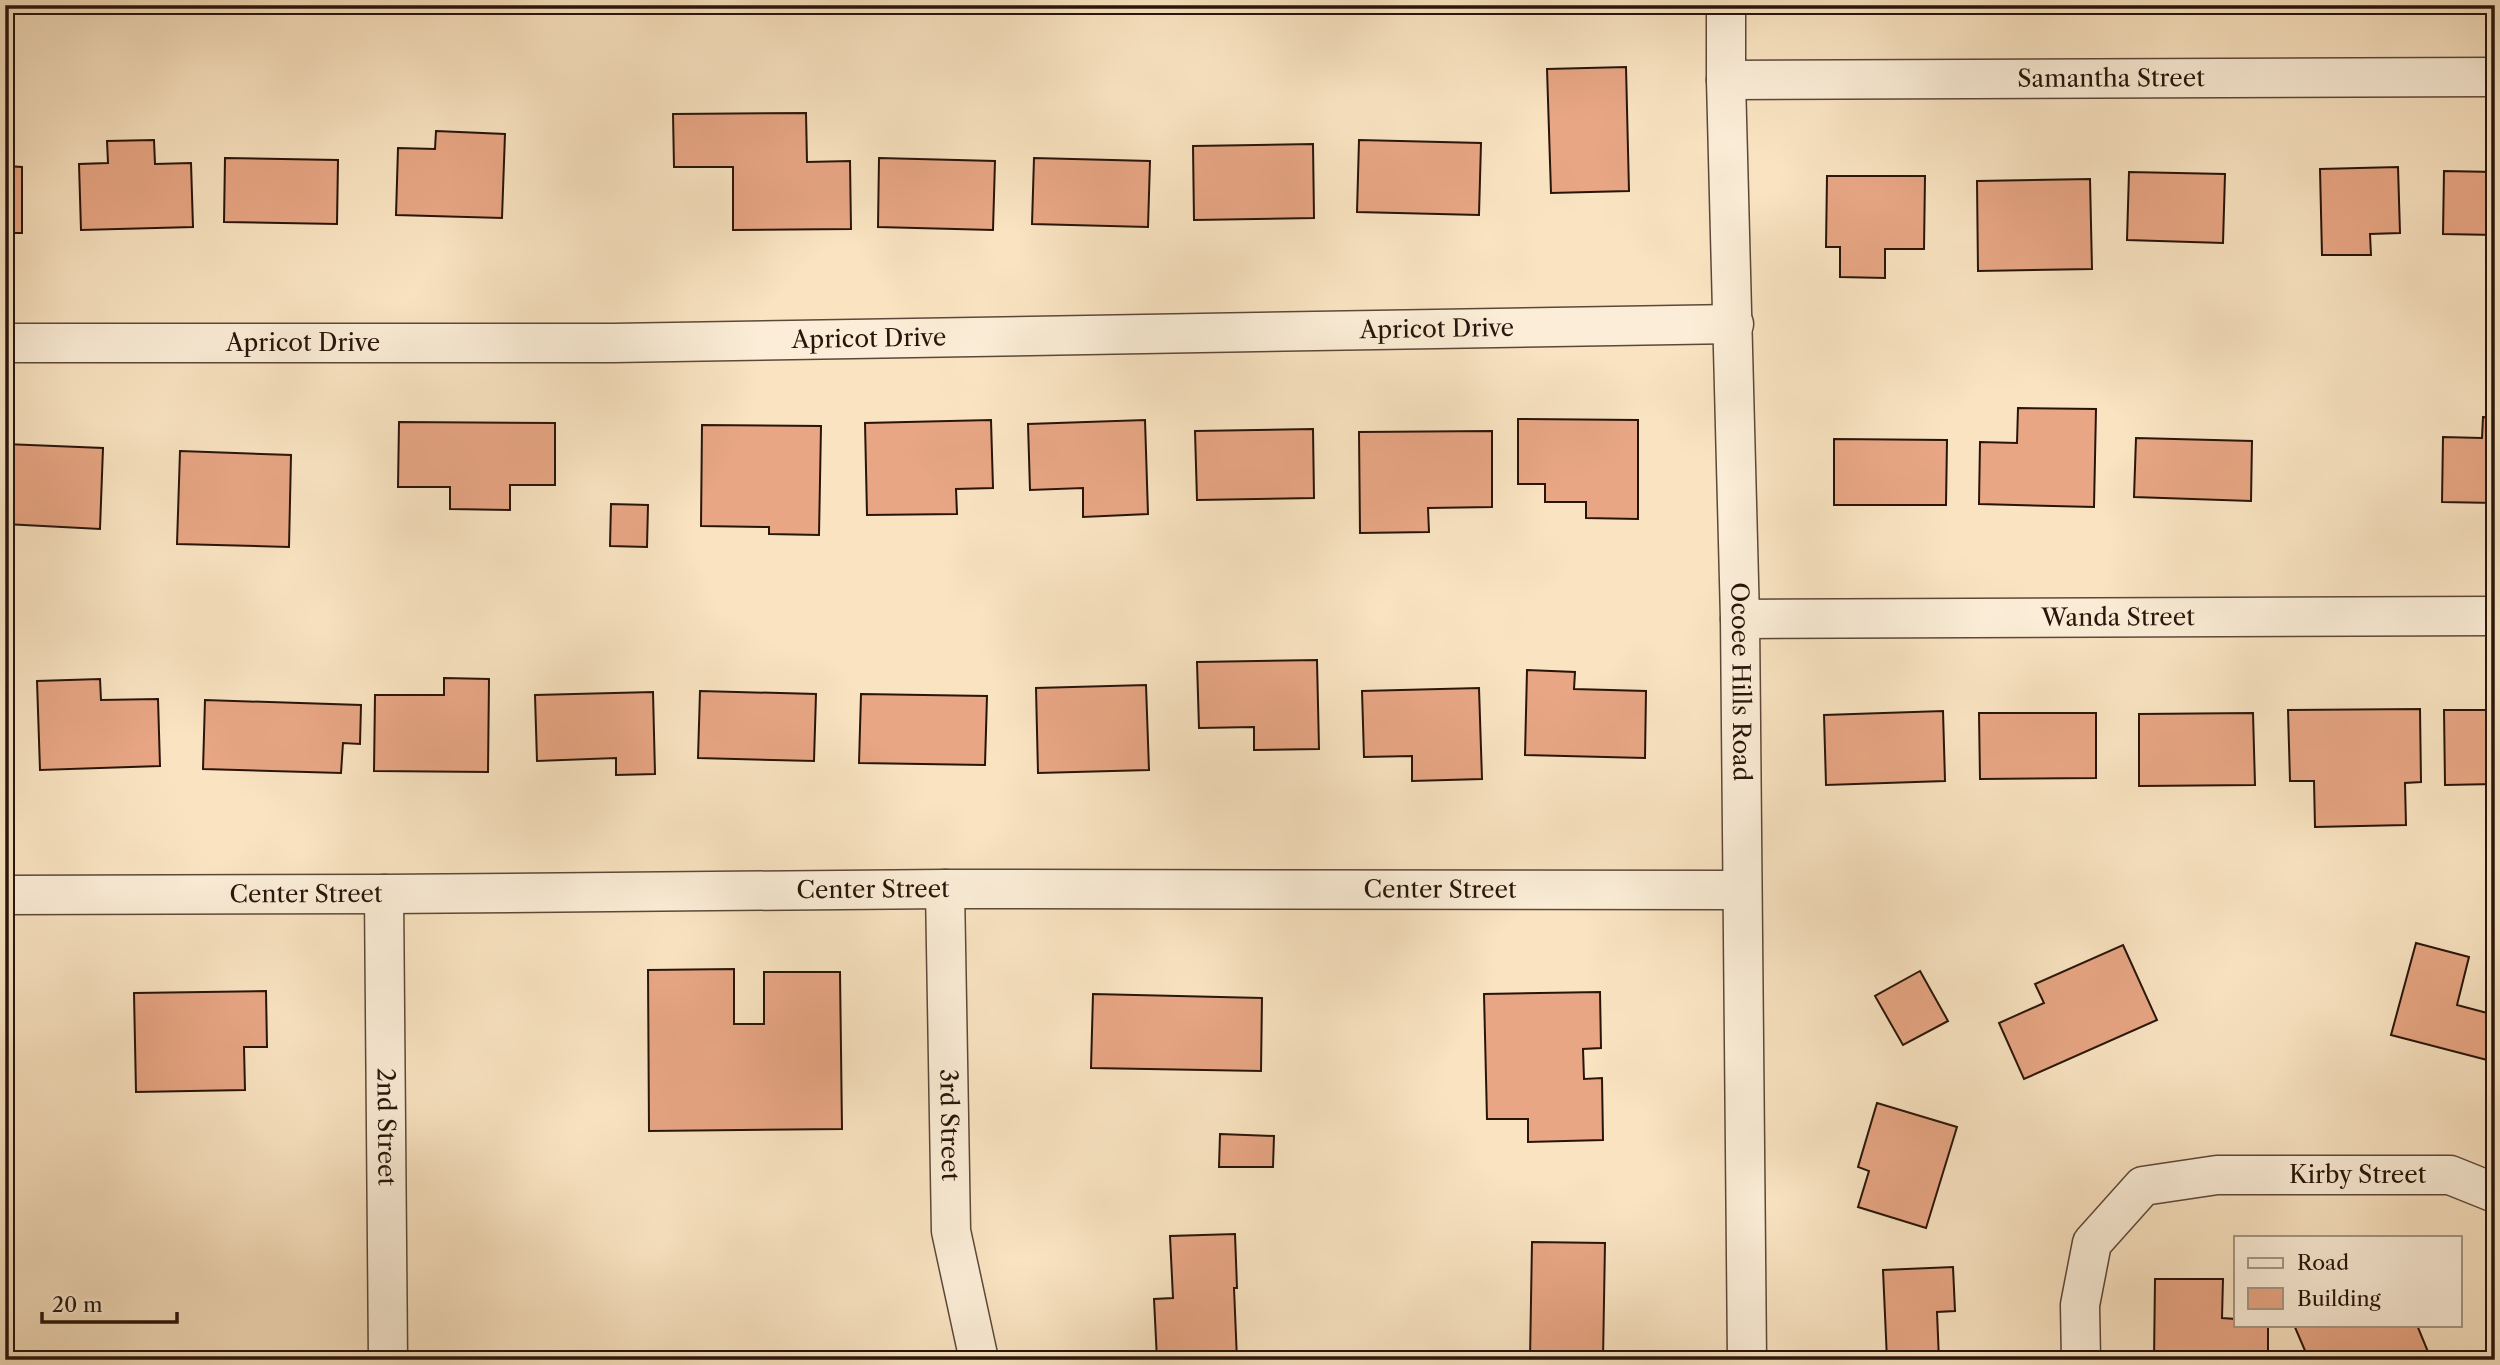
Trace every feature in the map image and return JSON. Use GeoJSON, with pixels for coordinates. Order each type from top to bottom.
{"type":"FeatureCollection","features":[{"type":"Feature","properties":{"kind":"street","name":"Ocoee Hills Road"},"geometry":{"type":"LineString","coordinates":[[1726,5],[1740,619],[1747,1360]]}},
{"type":"Feature","properties":{"kind":"street","name":"Samantha Street"},"geometry":{"type":"LineString","coordinates":[[1726,80],[2495,78]]}},
{"type":"Feature","properties":{"kind":"street","name":"Apricot Drive"},"geometry":{"type":"LineString","coordinates":[[5,343],[613,343],[1734,324]]}},
{"type":"Feature","properties":{"kind":"street","name":"Wanda Street"},"geometry":{"type":"LineString","coordinates":[[1740,619],[2495,615]]}},
{"type":"Feature","properties":{"kind":"street","name":"Center Street"},"geometry":{"type":"LineString","coordinates":[[5,895],[945,889],[1742,890]]}},
{"type":"Feature","properties":{"kind":"street","name":"3rd Street"},"geometry":{"type":"LineString","coordinates":[[945,889],[951,1231],[979,1360]]}},
{"type":"Feature","properties":{"kind":"street","name":"2nd Street"},"geometry":{"type":"LineString","coordinates":[[384,894],[388,1360]]}},
{"type":"Feature","properties":{"kind":"street","name":"Kirby Street"},"geometry":{"type":"LineString","coordinates":[[2081,1360],[2080,1305],[2092,1242],[2143,1186],[2217,1175],[2450,1175],[2495,1193]]}},
{"type":"Feature","properties":{"kind":"building"},"geometry":{"type":"Polygon","coordinates":[[[1626,67],[1629,191],[1551,193],[1547,69],[1626,67]]]}},
{"type":"Feature","properties":{"kind":"building"},"geometry":{"type":"Polygon","coordinates":[[[806,113],[807,162],[850,161],[851,229],[733,230],[733,167],[674,167],[673,114],[806,113]]]}},
{"type":"Feature","properties":{"kind":"building"},"geometry":{"type":"Polygon","coordinates":[[[436,131],[505,134],[502,218],[396,215],[398,148],[435,149],[436,131]]]}},
{"type":"Feature","properties":{"kind":"building"},"geometry":{"type":"Polygon","coordinates":[[[154,140],[155,164],[191,163],[193,227],[81,230],[79,164],[108,163],[107,141],[154,140]]]}},
{"type":"Feature","properties":{"kind":"building"},"geometry":{"type":"Polygon","coordinates":[[[1359,140],[1481,143],[1479,215],[1357,212],[1359,140]]]}},
{"type":"Feature","properties":{"kind":"building"},"geometry":{"type":"Polygon","coordinates":[[[1313,144],[1314,218],[1194,220],[1193,146],[1313,144]]]}},
{"type":"Feature","properties":{"kind":"building"},"geometry":{"type":"Polygon","coordinates":[[[225,158],[338,160],[337,224],[224,222],[225,158]]]}},
{"type":"Feature","properties":{"kind":"building"},"geometry":{"type":"Polygon","coordinates":[[[879,158],[995,161],[993,230],[878,227],[879,158]]]}},
{"type":"Feature","properties":{"kind":"building"},"geometry":{"type":"Polygon","coordinates":[[[1034,158],[1150,161],[1148,227],[1032,224],[1034,158]]]}},
{"type":"Feature","properties":{"kind":"building"},"geometry":{"type":"Polygon","coordinates":[[[5,166],[22,167],[22,233],[5,233],[5,166]]]}},
{"type":"Feature","properties":{"kind":"building"},"geometry":{"type":"Polygon","coordinates":[[[2398,167],[2400,233],[2370,234],[2371,255],[2322,255],[2320,169],[2398,167]]]}},
{"type":"Feature","properties":{"kind":"building"},"geometry":{"type":"Polygon","coordinates":[[[2444,171],[2495,172],[2495,235],[2443,234],[2444,171]]]}},
{"type":"Feature","properties":{"kind":"building"},"geometry":{"type":"Polygon","coordinates":[[[2129,172],[2225,174],[2223,243],[2127,240],[2129,172]]]}},
{"type":"Feature","properties":{"kind":"building"},"geometry":{"type":"Polygon","coordinates":[[[1827,176],[1925,176],[1924,249],[1885,249],[1885,278],[1840,277],[1840,247],[1826,247],[1827,176]]]}},
{"type":"Feature","properties":{"kind":"building"},"geometry":{"type":"Polygon","coordinates":[[[2090,179],[2092,269],[1978,271],[1977,181],[2090,179]]]}},
{"type":"Feature","properties":{"kind":"building"},"geometry":{"type":"Polygon","coordinates":[[[2018,408],[2096,409],[2094,507],[1979,504],[1980,442],[2017,443],[2018,408]]]}},
{"type":"Feature","properties":{"kind":"building"},"geometry":{"type":"Polygon","coordinates":[[[2483,417],[2495,418],[2495,503],[2442,502],[2443,437],[2482,438],[2483,417]]]}},
{"type":"Feature","properties":{"kind":"building"},"geometry":{"type":"Polygon","coordinates":[[[1518,419],[1638,420],[1638,519],[1586,518],[1586,502],[1545,502],[1545,484],[1518,484],[1518,419]]]}},
{"type":"Feature","properties":{"kind":"building"},"geometry":{"type":"Polygon","coordinates":[[[991,420],[993,488],[956,489],[957,514],[867,515],[865,423],[991,420]]]}},
{"type":"Feature","properties":{"kind":"building"},"geometry":{"type":"Polygon","coordinates":[[[1145,420],[1148,514],[1083,517],[1083,488],[1030,490],[1028,424],[1145,420]]]}},
{"type":"Feature","properties":{"kind":"building"},"geometry":{"type":"Polygon","coordinates":[[[399,422],[555,423],[555,485],[510,485],[510,510],[450,509],[450,487],[398,487],[399,422]]]}},
{"type":"Feature","properties":{"kind":"building"},"geometry":{"type":"Polygon","coordinates":[[[702,425],[821,426],[819,535],[769,534],[769,527],[701,526],[702,425]]]}},
{"type":"Feature","properties":{"kind":"building"},"geometry":{"type":"Polygon","coordinates":[[[1313,429],[1314,498],[1197,500],[1195,431],[1313,429]]]}},
{"type":"Feature","properties":{"kind":"building"},"geometry":{"type":"Polygon","coordinates":[[[1492,431],[1492,507],[1428,508],[1429,532],[1360,533],[1359,432],[1492,431]]]}},
{"type":"Feature","properties":{"kind":"building"},"geometry":{"type":"Polygon","coordinates":[[[2136,438],[2252,441],[2251,501],[2134,497],[2136,438]]]}},
{"type":"Feature","properties":{"kind":"building"},"geometry":{"type":"Polygon","coordinates":[[[1834,439],[1947,440],[1946,505],[1834,505],[1834,439]]]}},
{"type":"Feature","properties":{"kind":"building"},"geometry":{"type":"Polygon","coordinates":[[[5,444],[103,448],[100,529],[5,524],[5,444]]]}},
{"type":"Feature","properties":{"kind":"building"},"geometry":{"type":"Polygon","coordinates":[[[180,451],[291,455],[289,547],[177,544],[180,451]]]}},
{"type":"Feature","properties":{"kind":"building"},"geometry":{"type":"Polygon","coordinates":[[[611,504],[648,505],[647,547],[610,546],[611,504]]]}},
{"type":"Feature","properties":{"kind":"building"},"geometry":{"type":"Polygon","coordinates":[[[1317,660],[1319,749],[1254,750],[1254,727],[1199,728],[1197,662],[1317,660]]]}},
{"type":"Feature","properties":{"kind":"building"},"geometry":{"type":"Polygon","coordinates":[[[1527,670],[1575,672],[1574,689],[1646,691],[1645,758],[1525,755],[1527,670]]]}},
{"type":"Feature","properties":{"kind":"building"},"geometry":{"type":"Polygon","coordinates":[[[444,678],[489,679],[488,772],[374,771],[375,695],[444,695],[444,678]]]}},
{"type":"Feature","properties":{"kind":"building"},"geometry":{"type":"Polygon","coordinates":[[[100,679],[101,700],[158,699],[160,766],[40,770],[37,681],[100,679]]]}},
{"type":"Feature","properties":{"kind":"building"},"geometry":{"type":"Polygon","coordinates":[[[1146,685],[1149,770],[1038,773],[1036,688],[1146,685]]]}},
{"type":"Feature","properties":{"kind":"building"},"geometry":{"type":"Polygon","coordinates":[[[1479,688],[1482,779],[1412,781],[1412,756],[1364,757],[1362,691],[1479,688]]]}},
{"type":"Feature","properties":{"kind":"building"},"geometry":{"type":"Polygon","coordinates":[[[700,691],[816,694],[814,761],[698,758],[700,691]]]}},
{"type":"Feature","properties":{"kind":"building"},"geometry":{"type":"Polygon","coordinates":[[[653,692],[655,774],[616,775],[616,758],[537,761],[535,695],[653,692]]]}},
{"type":"Feature","properties":{"kind":"building"},"geometry":{"type":"Polygon","coordinates":[[[861,694],[987,696],[985,765],[859,763],[861,694]]]}},
{"type":"Feature","properties":{"kind":"building"},"geometry":{"type":"Polygon","coordinates":[[[205,700],[361,705],[360,744],[343,743],[341,773],[203,769],[205,700]]]}},
{"type":"Feature","properties":{"kind":"building"},"geometry":{"type":"Polygon","coordinates":[[[2420,709],[2421,782],[2405,783],[2406,825],[2315,827],[2314,781],[2290,781],[2288,710],[2420,709]]]}},
{"type":"Feature","properties":{"kind":"building"},"geometry":{"type":"Polygon","coordinates":[[[2444,710],[2495,710],[2495,784],[2445,785],[2444,710]]]}},
{"type":"Feature","properties":{"kind":"building"},"geometry":{"type":"Polygon","coordinates":[[[1943,711],[1945,781],[1826,785],[1824,715],[1943,711]]]}},
{"type":"Feature","properties":{"kind":"building"},"geometry":{"type":"Polygon","coordinates":[[[1979,713],[2096,713],[2096,778],[1980,779],[1979,713]]]}},
{"type":"Feature","properties":{"kind":"building"},"geometry":{"type":"Polygon","coordinates":[[[2253,713],[2255,785],[2139,786],[2139,714],[2253,713]]]}},
{"type":"Feature","properties":{"kind":"building"},"geometry":{"type":"Polygon","coordinates":[[[2416,943],[2469,957],[2457,1005],[2495,1015],[2495,1047],[2491,1061],[2391,1035],[2416,943]]]}},
{"type":"Feature","properties":{"kind":"building"},"geometry":{"type":"Polygon","coordinates":[[[2123,945],[2157,1020],[2024,1079],[1999,1023],[2044,1003],[2035,984],[2123,945]]]}},
{"type":"Feature","properties":{"kind":"building"},"geometry":{"type":"Polygon","coordinates":[[[734,969],[734,1024],[764,1024],[764,972],[840,972],[842,1129],[649,1131],[648,970],[734,969]]]}},
{"type":"Feature","properties":{"kind":"building"},"geometry":{"type":"Polygon","coordinates":[[[1920,971],[1948,1021],[1903,1045],[1875,996],[1920,971]]]}},
{"type":"Feature","properties":{"kind":"building"},"geometry":{"type":"Polygon","coordinates":[[[266,991],[267,1047],[244,1047],[245,1090],[136,1092],[134,993],[266,991]]]}},
{"type":"Feature","properties":{"kind":"building"},"geometry":{"type":"Polygon","coordinates":[[[1600,992],[1601,1048],[1583,1049],[1584,1079],[1602,1078],[1603,1140],[1528,1142],[1528,1119],[1487,1119],[1484,994],[1600,992]]]}},
{"type":"Feature","properties":{"kind":"building"},"geometry":{"type":"Polygon","coordinates":[[[1093,994],[1262,998],[1261,1071],[1091,1068],[1093,994]]]}},
{"type":"Feature","properties":{"kind":"building"},"geometry":{"type":"Polygon","coordinates":[[[1877,1103],[1957,1127],[1926,1228],[1858,1207],[1869,1171],[1858,1167],[1877,1103]]]}},
{"type":"Feature","properties":{"kind":"building"},"geometry":{"type":"Polygon","coordinates":[[[1220,1134],[1274,1136],[1273,1167],[1219,1167],[1220,1134]]]}},
{"type":"Feature","properties":{"kind":"building"},"geometry":{"type":"Polygon","coordinates":[[[1235,1234],[1237,1360],[1157,1360],[1154,1299],[1173,1298],[1170,1236],[1235,1234]]]}},
{"type":"Feature","properties":{"kind":"building"},"geometry":{"type":"Polygon","coordinates":[[[1532,1242],[1605,1243],[1603,1360],[1530,1360],[1532,1242]]]}},
{"type":"Feature","properties":{"kind":"building"},"geometry":{"type":"Polygon","coordinates":[[[1953,1267],[1955,1311],[1937,1312],[1939,1360],[1887,1360],[1883,1270],[1953,1267]]]}},
{"type":"Feature","properties":{"kind":"building"},"geometry":{"type":"Polygon","coordinates":[[[2155,1279],[2223,1279],[2222,1318],[2234,1319],[2234,1326],[2268,1326],[2268,1353],[2227,1352],[2227,1360],[2154,1360],[2155,1279]]]}},
{"type":"Feature","properties":{"kind":"building"},"geometry":{"type":"Polygon","coordinates":[[[2294,1326],[2417,1326],[2431,1359],[2309,1360],[2294,1326]]]}}]}
